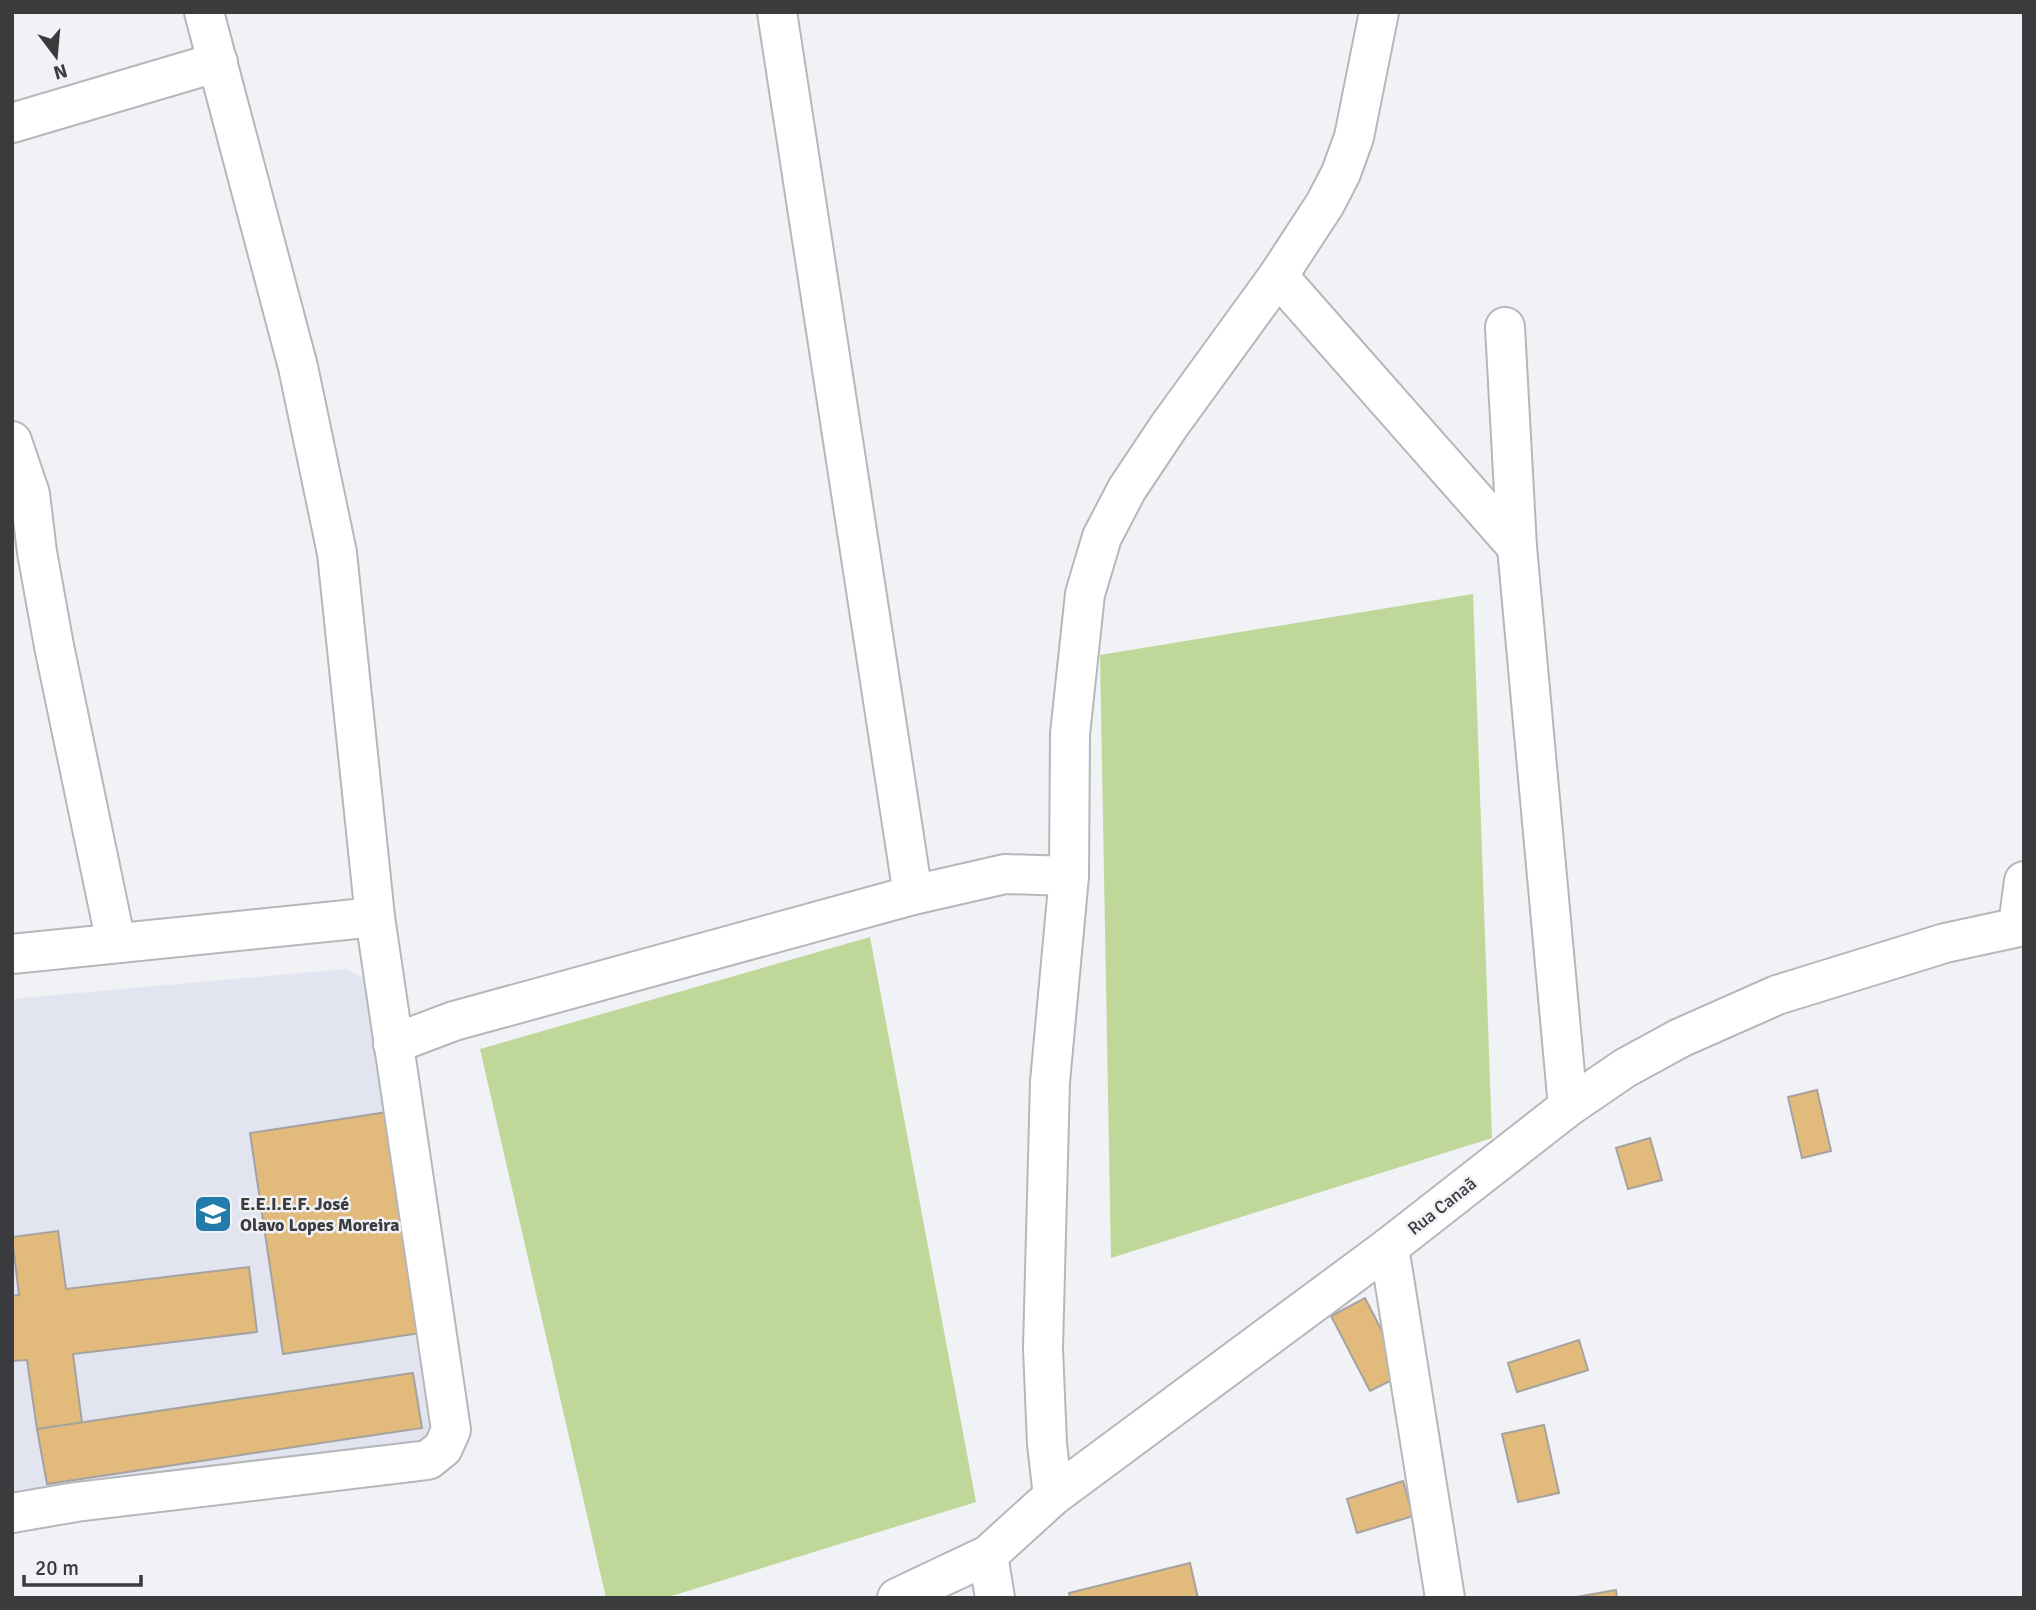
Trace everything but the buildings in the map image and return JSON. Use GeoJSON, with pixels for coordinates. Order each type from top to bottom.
{"type":"FeatureCollection","features":[{"type":"Feature","properties":{"kind":"street"},"geometry":{"type":"LineString","coordinates":[[12,1513],[76,1502],[428,1461],[443,1448],[451,1430],[375,916],[343,597],[329,509],[298,367],[204,12]]}},
{"type":"Feature","properties":{"kind":"street"},"geometry":{"type":"LineString","coordinates":[[777,12],[913,895]]}},
{"type":"Feature","properties":{"kind":"street"},"geometry":{"type":"LineString","coordinates":[[1053,1496],[1047,1444],[1043,1321],[1050,1082],[1069,876],[1070,734],[1084,594],[1102,537],[1128,489],[1169,426],[1278,276],[1325,204],[1341,173],[1354,137],[1379,12]]}},
{"type":"Feature","properties":{"kind":"street"},"geometry":{"type":"LineString","coordinates":[[12,123],[218,62]]}},
{"type":"Feature","properties":{"kind":"street"},"geometry":{"type":"LineString","coordinates":[[1278,276],[1517,547]]}},
{"type":"Feature","properties":{"kind":"street"},"geometry":{"type":"LineString","coordinates":[[1505,327],[1517,547],[1568,1107]]}},
{"type":"Feature","properties":{"kind":"street"},"geometry":{"type":"LineString","coordinates":[[12,441],[21,496],[37,552],[116,943]]}},
{"type":"Feature","properties":{"kind":"street"},"geometry":{"type":"LineString","coordinates":[[393,1044],[454,1021],[913,895],[1006,874],[1069,876]]}},
{"type":"Feature","properties":{"kind":"street"},"geometry":{"type":"LineString","coordinates":[[2021,926],[2024,881]]}},
{"type":"Feature","properties":{"kind":"street"},"geometry":{"type":"LineString","coordinates":[[12,954],[375,916]]}},
{"type":"Feature","properties":{"kind":"street","name":"Rua Canaã"},"geometry":{"type":"LineString","coordinates":[[897,1598],[988,1555],[1053,1496],[1389,1247],[1568,1107],[1625,1068],[1680,1038],[1765,1001],[1945,943],[2021,926]]}},
{"type":"Feature","properties":{"kind":"street"},"geometry":{"type":"LineString","coordinates":[[1389,1247],[1445,1598]]}},
{"type":"Feature","properties":{"kind":"street"},"geometry":{"type":"LineString","coordinates":[[988,1555],[995,1598]]}},
{"type":"Feature","properties":{"kind":"shaded area","name":"E.E.I.E.F. José Olavo Lopes Moreira"},"geometry":{"type":"Polygon","coordinates":[[[346,969],[371,981],[445,1428],[428,1446],[26,1502],[12,1493],[12,999],[346,969]]]}},
{"type":"Feature","properties":{"kind":"green space"},"geometry":{"type":"Polygon","coordinates":[[[1473,594],[1492,1138],[1111,1258],[1100,655],[1473,594]]]}},
{"type":"Feature","properties":{"kind":"green space"},"geometry":{"type":"Polygon","coordinates":[[[870,937],[976,1502],[665,1598],[606,1598],[480,1049],[870,937]]]}},
{"type":"Feature","properties":{"kind":"place","name":"E.E.I.E.F. José Olavo Lopes Moreira"},"geometry":{"type":"Point","coordinates":[213,1214]}}]}
